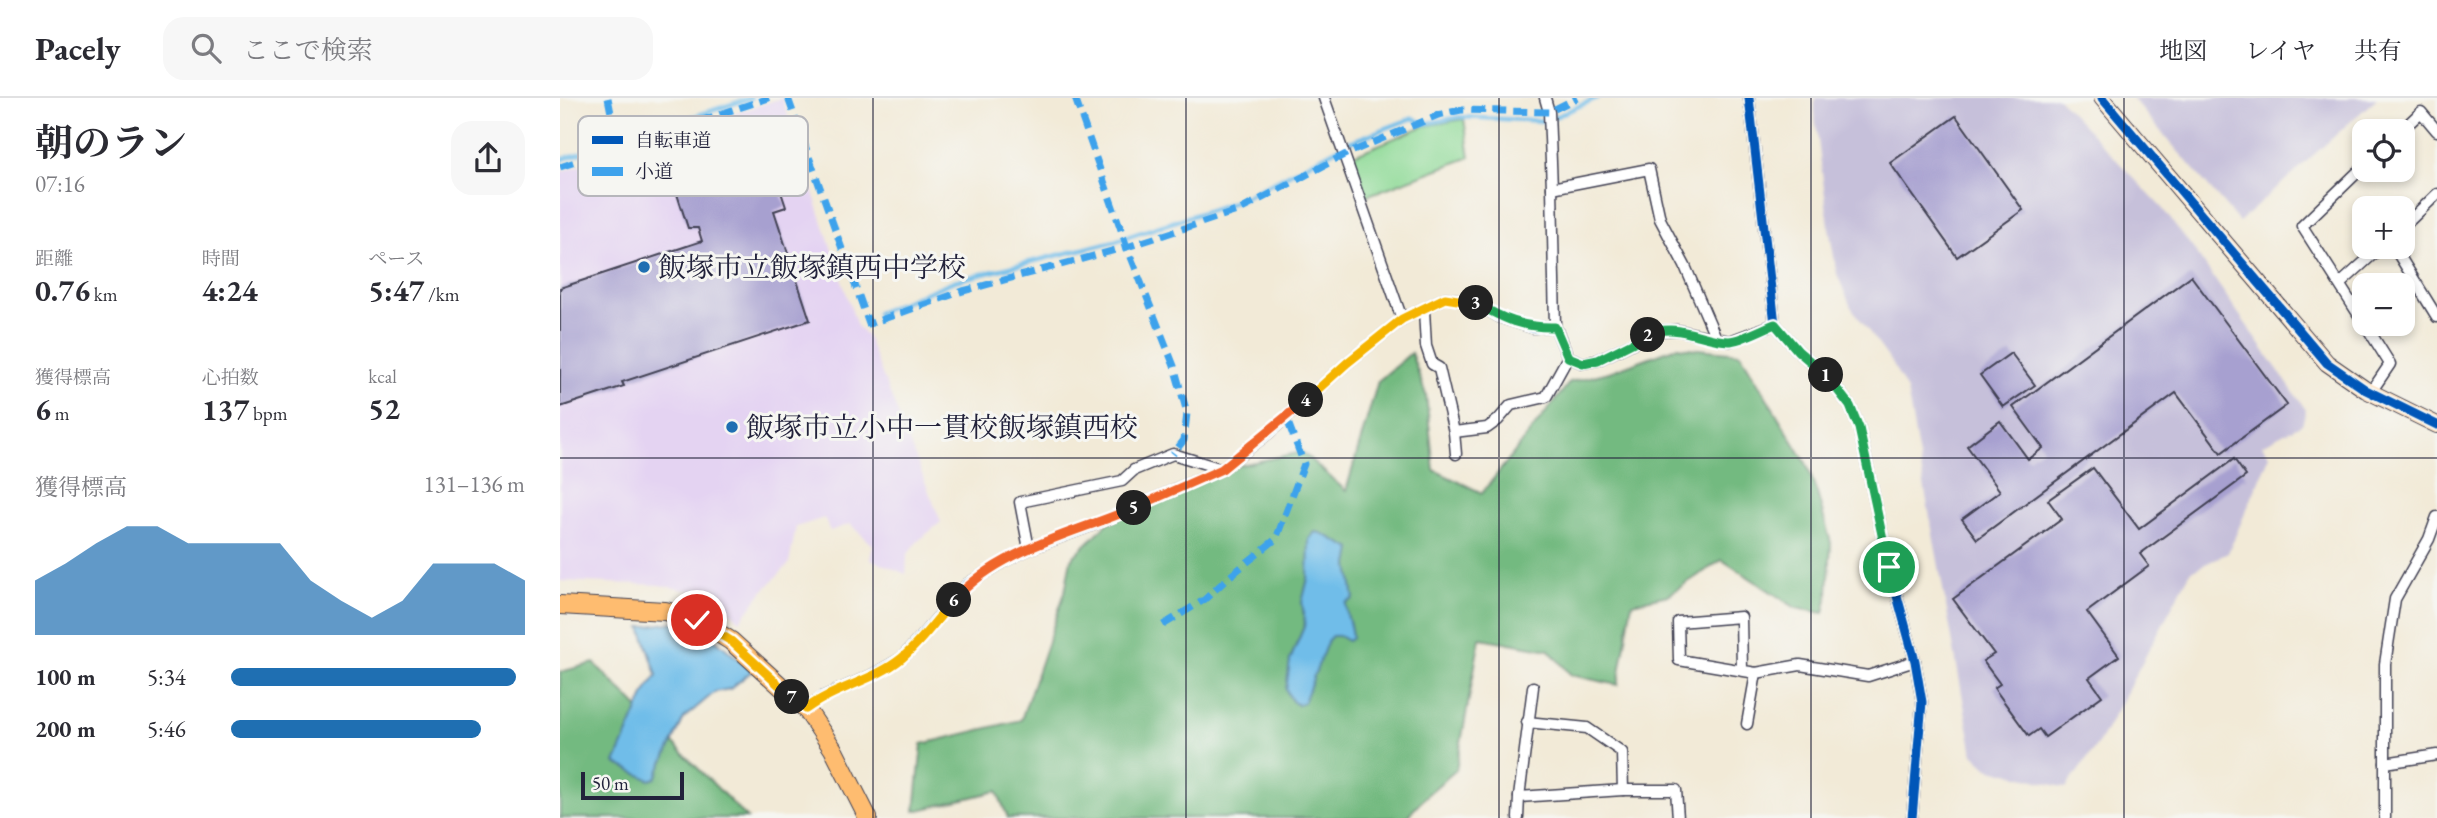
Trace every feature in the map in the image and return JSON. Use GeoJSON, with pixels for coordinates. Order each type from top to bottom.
{"type":"FeatureCollection","features":[{"type":"Feature","properties":{"kind":"main road"},"geometry":{"type":"LineString","coordinates":[[560,605],[665,611],[697,620],[731,641],[806,709],[833,749],[868,818]]}},
{"type":"Feature","properties":{"kind":"street"},"geometry":{"type":"LineString","coordinates":[[1324,98],[1402,319]]}},
{"type":"Feature","properties":{"kind":"street"},"geometry":{"type":"LineString","coordinates":[[1545,98],[1549,112],[1555,327],[1568,357],[1583,363],[1598,360],[1657,331],[1677,330],[1730,341],[1775,324]]}},
{"type":"Feature","properties":{"kind":"street"},"geometry":{"type":"LineString","coordinates":[[1749,98],[1775,324],[1798,351],[1828,377],[1850,406],[1859,428],[1889,567],[1914,661],[1922,702],[1912,818]]}},
{"type":"Feature","properties":{"kind":"street"},"geometry":{"type":"LineString","coordinates":[[2102,98],[2327,363],[2371,392],[2437,425]]}},
{"type":"Feature","properties":{"kind":"street"},"geometry":{"type":"LineString","coordinates":[[2414,119],[2421,112],[2437,131]]}},
{"type":"Feature","properties":{"kind":"street"},"geometry":{"type":"LineString","coordinates":[[1552,188],[1649,169],[1660,219],[1685,266],[1716,338]]}},
{"type":"Feature","properties":{"kind":"street"},"geometry":{"type":"LineString","coordinates":[[2352,178],[2302,226],[2352,304]]}},
{"type":"Feature","properties":{"kind":"street"},"geometry":{"type":"LineString","coordinates":[[2415,215],[2437,194]]}},
{"type":"Feature","properties":{"kind":"street"},"geometry":{"type":"LineString","coordinates":[[2340,284],[2368,259]]}},
{"type":"Feature","properties":{"kind":"street"},"geometry":{"type":"LineString","coordinates":[[2401,259],[2437,317]]}},
{"type":"Feature","properties":{"kind":"street"},"geometry":{"type":"LineString","coordinates":[[806,709],[820,698],[870,676],[902,658],[967,584],[1029,549],[1102,522],[1222,469],[1270,432],[1347,363],[1402,319],[1445,298],[1472,301],[1499,317],[1533,328],[1555,327]]}},
{"type":"Feature","properties":{"kind":"street"},"geometry":{"type":"LineString","coordinates":[[1424,310],[1426,346],[1432,364],[1439,368],[1454,432],[1456,454]]}},
{"type":"Feature","properties":{"kind":"street"},"geometry":{"type":"LineString","coordinates":[[2371,392],[2390,364],[2372,336]]}},
{"type":"Feature","properties":{"kind":"street"},"geometry":{"type":"LineString","coordinates":[[1454,432],[1487,428],[1511,405],[1546,397],[1568,357]]}},
{"type":"Feature","properties":{"kind":"street"},"geometry":{"type":"LineString","coordinates":[[1029,549],[1020,502],[1122,481],[1134,470],[1174,454],[1222,469]]}},
{"type":"Feature","properties":{"kind":"street"},"geometry":{"type":"LineString","coordinates":[[2385,818],[2385,664],[2395,599],[2429,539],[2437,517]]}},
{"type":"Feature","properties":{"kind":"street"},"geometry":{"type":"LineString","coordinates":[[1742,670],[1741,617],[1678,622],[1679,660],[1756,673],[1800,665],[1868,676],[1914,661]]}},
{"type":"Feature","properties":{"kind":"street"},"geometry":{"type":"LineString","coordinates":[[1747,724],[1756,673]]}},
{"type":"Feature","properties":{"kind":"street"},"geometry":{"type":"LineString","coordinates":[[1518,818],[1518,797],[1533,687]]}},
{"type":"Feature","properties":{"kind":"street"},"geometry":{"type":"LineString","coordinates":[[1527,722],[1587,728],[1622,752],[1623,790]]}},
{"type":"Feature","properties":{"kind":"street"},"geometry":{"type":"LineString","coordinates":[[2385,763],[2437,755]]}},
{"type":"Feature","properties":{"kind":"street"},"geometry":{"type":"LineString","coordinates":[[1518,797],[1623,790],[1676,790],[1678,818]]}},
{"type":"Feature","properties":{"kind":"shaded area","name":"飯塚市立小中一貫校飯塚鎮西校"},"geometry":{"type":"Polygon","coordinates":[[[782,98],[788,116],[728,116],[782,98]]]}},
{"type":"Feature","properties":{"kind":"shaded area"},"geometry":{"type":"Polygon","coordinates":[[[1815,98],[2058,98],[2162,208],[2306,410],[2302,424],[2262,445],[2270,455],[2228,553],[2191,571],[2100,741],[2066,788],[1988,768],[1973,754],[1907,391],[1892,363],[1851,307],[1837,274],[1815,116],[1815,98]]]}},
{"type":"Feature","properties":{"kind":"shaded area"},"geometry":{"type":"Polygon","coordinates":[[[2132,98],[2377,98],[2352,119],[2239,222],[2132,98]]]}},
{"type":"Feature","properties":{"kind":"shaded area","name":"飯塚市立小中一貫校飯塚鎮西校"},"geometry":{"type":"Polygon","coordinates":[[[578,166],[578,196],[808,196],[808,177],[857,326],[867,336],[941,522],[917,542],[907,555],[906,574],[870,559],[873,545],[850,524],[830,531],[824,518],[796,527],[789,564],[762,592],[740,621],[725,606],[701,593],[659,585],[560,581],[560,172],[578,166]]]}},
{"type":"Feature","properties":{"kind":"green space"},"geometry":{"type":"Polygon","coordinates":[[[1464,119],[1470,157],[1366,196],[1352,158],[1356,154],[1424,126],[1464,119]]]}},
{"type":"Feature","properties":{"kind":"green space"},"geometry":{"type":"Polygon","coordinates":[[[1677,347],[1740,353],[1806,463],[1831,543],[1824,613],[1796,608],[1722,560],[1668,595],[1632,603],[1618,685],[1571,675],[1549,650],[1480,638],[1456,770],[1429,793],[1406,818],[1008,818],[997,791],[915,811],[922,744],[1021,720],[1065,592],[1071,559],[1116,515],[1222,469],[1302,452],[1346,491],[1378,381],[1411,353],[1426,395],[1434,470],[1482,493],[1570,382],[1609,372],[1677,347]]]}},
{"type":"Feature","properties":{"kind":"green space"},"geometry":{"type":"Polygon","coordinates":[[[594,663],[747,818],[560,818],[560,672],[594,663]]]}},
{"type":"Feature","properties":{"kind":"water"},"geometry":{"type":"Polygon","coordinates":[[[1315,532],[1352,549],[1349,565],[1354,599],[1346,603],[1346,607],[1352,638],[1348,641],[1332,636],[1328,640],[1304,702],[1298,705],[1292,701],[1286,690],[1290,660],[1305,624],[1302,602],[1308,578],[1309,539],[1315,532]]]}},
{"type":"Feature","properties":{"kind":"water"},"geometry":{"type":"Polygon","coordinates":[[[681,621],[710,635],[752,671],[730,689],[715,692],[684,718],[656,778],[650,780],[615,763],[646,691],[657,675],[641,627],[681,621]]]}},
{"type":"Feature","properties":{"kind":"building"},"geometry":{"type":"Polygon","coordinates":[[[1956,116],[2023,210],[1957,257],[1890,163],[1956,116]]]}},
{"type":"Feature","properties":{"kind":"building"},"geometry":{"type":"Polygon","coordinates":[[[678,196],[782,196],[786,207],[774,211],[810,320],[622,382],[624,386],[560,407],[560,288],[702,241],[698,228],[688,228],[678,196]]]}},
{"type":"Feature","properties":{"kind":"building"},"geometry":{"type":"Polygon","coordinates":[[[2191,276],[2287,405],[2221,453],[2176,393],[1977,539],[1962,519],[2000,491],[1967,446],[2000,421],[2028,459],[2043,448],[2013,407],[2191,276]]]}},
{"type":"Feature","properties":{"kind":"building"},"geometry":{"type":"Polygon","coordinates":[[[2011,353],[2035,385],[2003,407],[1980,375],[2011,353]]]}},
{"type":"Feature","properties":{"kind":"building"},"geometry":{"type":"Polygon","coordinates":[[[2234,459],[2246,476],[2140,554],[2149,566],[2087,612],[2119,656],[2089,678],[2102,696],[2045,737],[2039,729],[2029,736],[1994,688],[2000,684],[1983,661],[1994,654],[1953,599],[2062,519],[2048,500],[2093,468],[2139,529],[2234,459]]]}},
{"type":"Feature","properties":{"kind":"waterway"},"geometry":{"type":"LineString","coordinates":[[696,116],[751,98]]}},
{"type":"Feature","properties":{"kind":"waterway"},"geometry":{"type":"LineString","coordinates":[[877,313],[954,281],[1115,241],[1237,201],[1352,141],[1413,118],[1424,124],[1460,117],[1546,121],[1597,98]]}},
{"type":"Feature","properties":{"kind":"waterway"},"geometry":{"type":"LineString","coordinates":[[560,160],[578,154]]}},
{"type":"Feature","properties":{"kind":"marked path"},"geometry":{"type":"LineString","coordinates":[[608,98],[612,116]]}},
{"type":"Feature","properties":{"kind":"marked path"},"geometry":{"type":"LineString","coordinates":[[714,116],[769,98]]}},
{"type":"Feature","properties":{"kind":"marked path"},"geometry":{"type":"LineString","coordinates":[[788,98],[794,116]]}},
{"type":"Feature","properties":{"kind":"marked path"},"geometry":{"type":"LineString","coordinates":[[1075,98],[1127,247],[1174,366],[1187,413],[1184,440],[1173,454]]}},
{"type":"Feature","properties":{"kind":"marked path"},"geometry":{"type":"LineString","coordinates":[[808,154],[869,324],[963,291],[1127,247],[1240,210],[1344,155],[1438,115],[1461,110],[1549,112],[1577,98]]}},
{"type":"Feature","properties":{"kind":"marked path"},"geometry":{"type":"LineString","coordinates":[[560,167],[578,161]]}},
{"type":"Feature","properties":{"kind":"marked path"},"geometry":{"type":"LineString","coordinates":[[1163,625],[1204,600],[1276,539],[1304,464],[1286,417]]}},
{"type":"Feature","properties":{"kind":"cycle path"},"geometry":{"type":"LineString","coordinates":[[1749,98],[1775,324],[1798,351],[1828,377],[1850,406],[1859,427],[1889,567],[1915,661],[1922,702],[1912,818]]}},
{"type":"Feature","properties":{"kind":"cycle path"},"geometry":{"type":"LineString","coordinates":[[2102,98],[2327,363],[2366,390],[2437,425]]}},
{"type":"Feature","properties":{"kind":"cycle path"},"geometry":{"type":"LineString","coordinates":[[806,709],[820,698],[870,676],[902,658],[967,584],[1007,560],[1222,469],[1270,432],[1347,363],[1402,319],[1445,298],[1472,301],[1499,317],[1533,328],[1555,326]]}},
{"type":"Feature","properties":{"kind":"place","name":"飯塚市立飯塚鎮西中学校"},"geometry":{"type":"Point","coordinates":[644,267]}},
{"type":"Feature","properties":{"kind":"place","name":"飯塚市立小中一貫校飯塚鎮西校"},"geometry":{"type":"Point","coordinates":[732,427]}},
{"type":"Feature","properties":{"kind":"route"},"geometry":{"type":"LineString","coordinates":[[697,620],[731,641],[806,709],[820,698],[870,676],[902,658],[967,584],[1007,560],[1222,469],[1270,432],[1347,363],[1402,319],[1445,298],[1472,301],[1499,317],[1533,328],[1555,327],[1568,357],[1583,363],[1611,355],[1657,331],[1677,330],[1730,341],[1775,324],[1798,351],[1828,377],[1850,406],[1859,428],[1889,567]]}}]}
